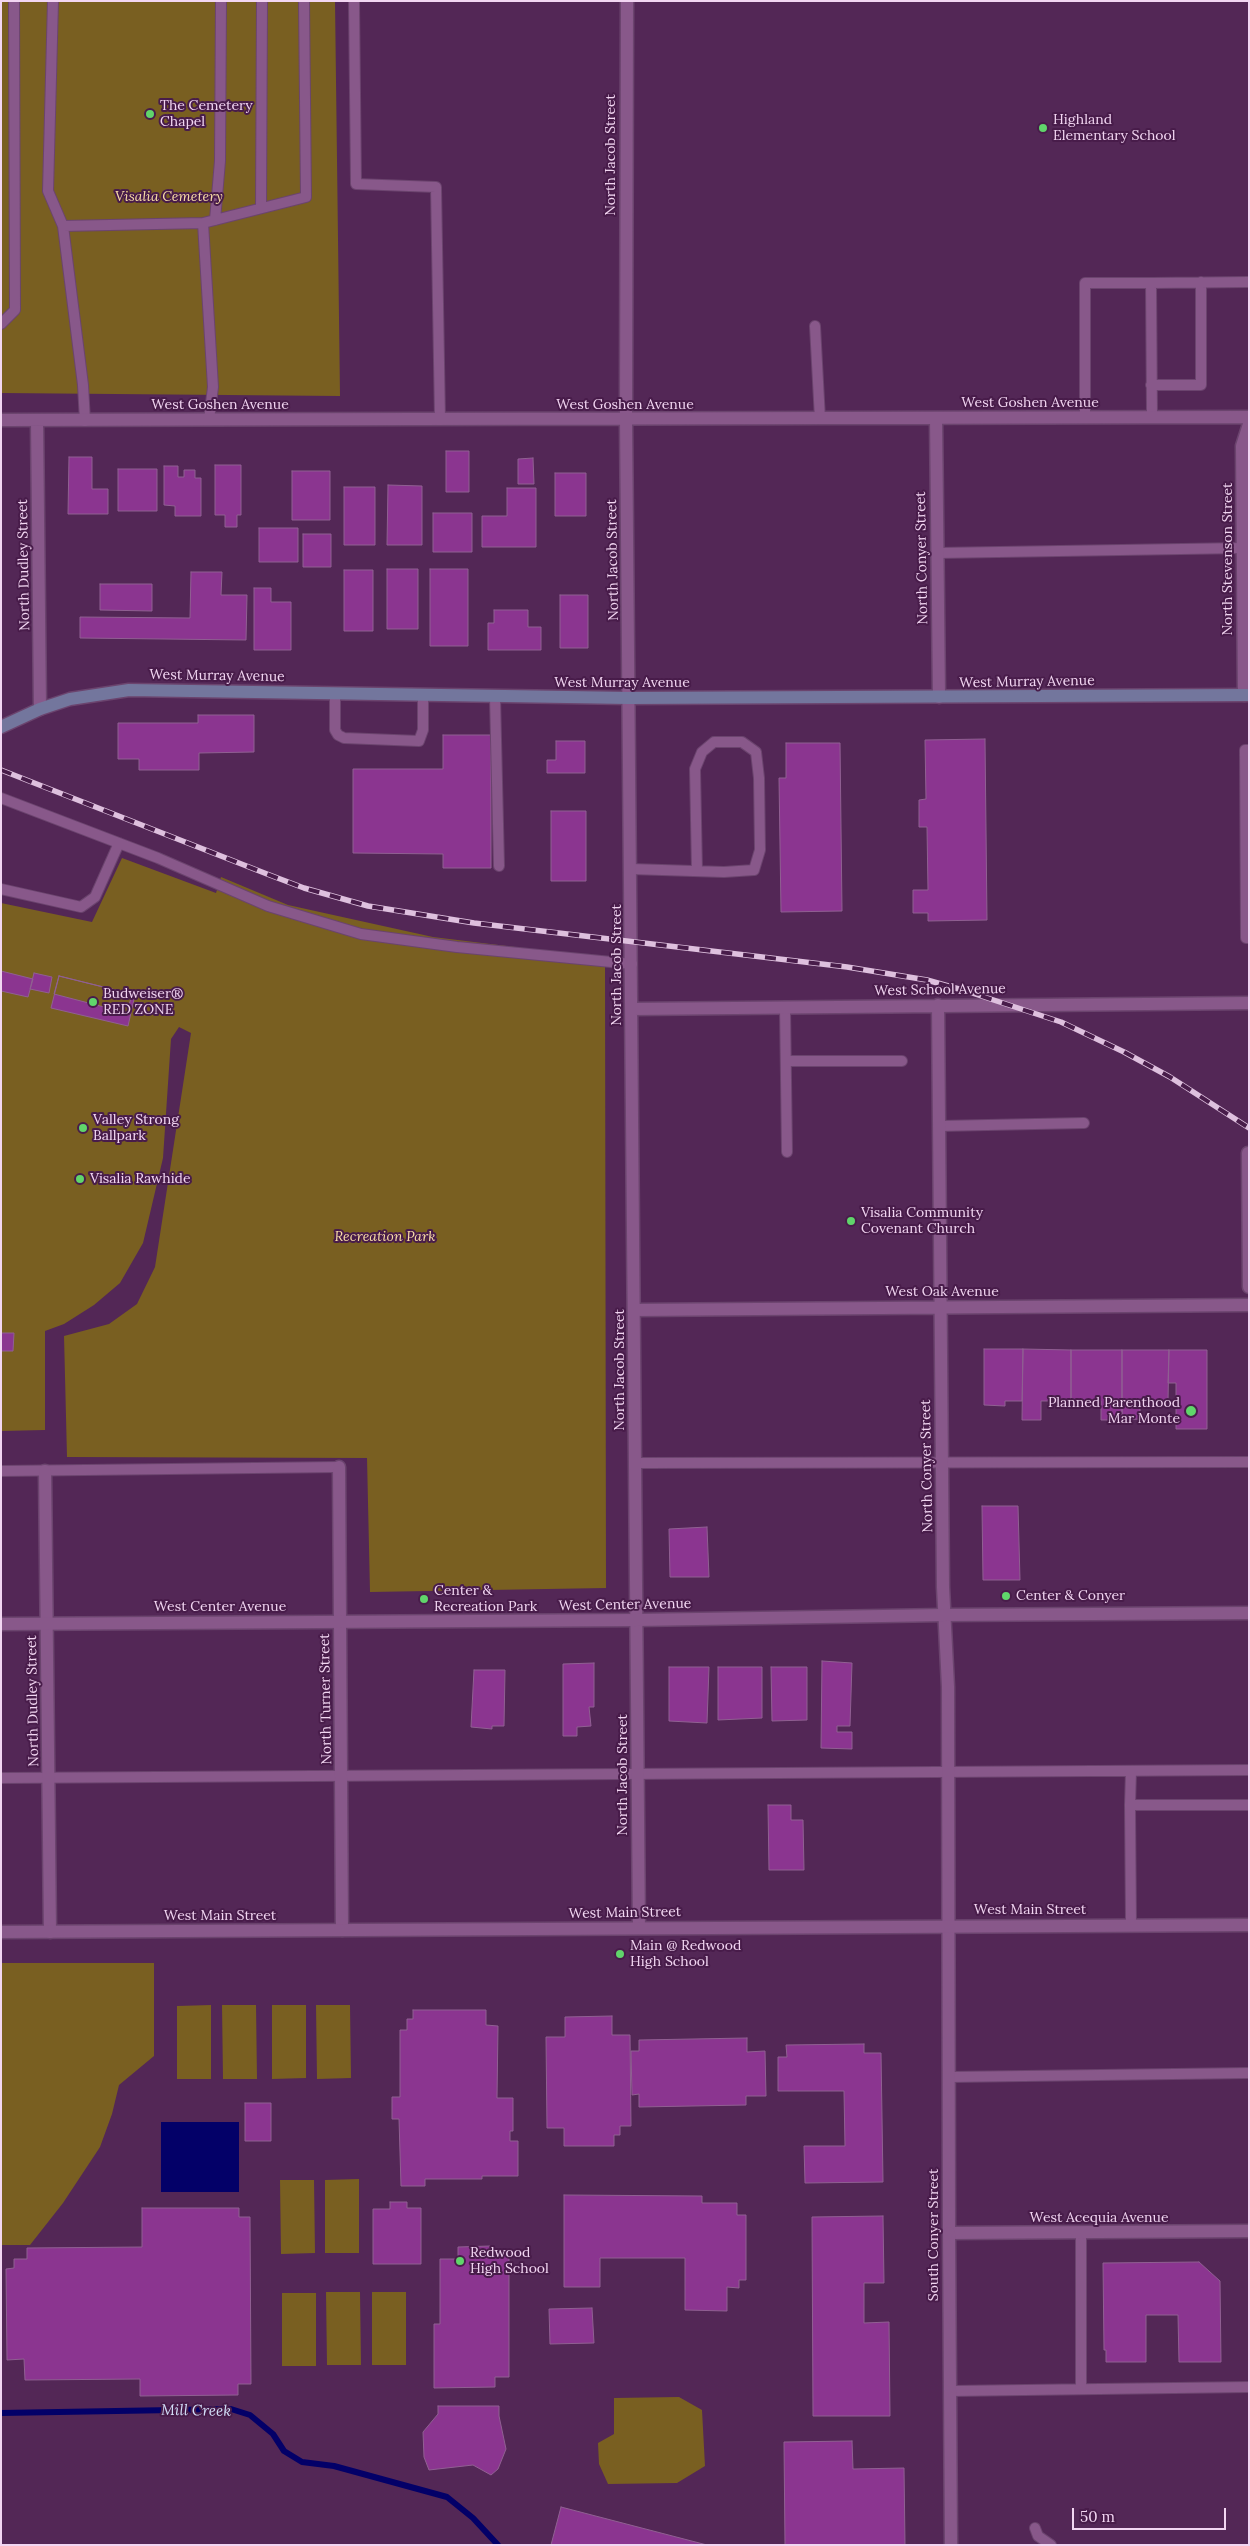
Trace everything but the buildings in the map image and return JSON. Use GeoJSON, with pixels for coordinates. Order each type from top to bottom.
{"type":"FeatureCollection","features":[{"type":"Feature","properties":{"kind":"main road","name":"West Murray Avenue"},"geometry":{"type":"LineString","coordinates":[[1,727],[40,709],[70,699],[129,690],[629,698],[1246,695]]}},
{"type":"Feature","properties":{"kind":"street","name":"North Jacob Street"},"geometry":{"type":"LineString","coordinates":[[627,1],[626,419],[639,1928]]}},
{"type":"Feature","properties":{"kind":"street","name":"West Goshen Avenue"},"geometry":{"type":"LineString","coordinates":[[1,420],[1249,417]]}},
{"type":"Feature","properties":{"kind":"street","name":"North Conyer Street"},"geometry":{"type":"LineString","coordinates":[[936,418],[939,697]]}},
{"type":"Feature","properties":{"kind":"street","name":"North Dudley Street"},"geometry":{"type":"LineString","coordinates":[[37,421],[40,709]]}},
{"type":"Feature","properties":{"kind":"street","name":"North Stevenson Street"},"geometry":{"type":"LineString","coordinates":[[1246,695],[1242,446],[1249,424]]}},
{"type":"Feature","properties":{"kind":"street","name":"West School Avenue"},"geometry":{"type":"LineString","coordinates":[[632,1009],[1249,1003]]}},
{"type":"Feature","properties":{"kind":"street","name":"North Conyer Street"},"geometry":{"type":"LineString","coordinates":[[938,1005],[941,1462],[944,1615],[948,1687],[948,1926]]}},
{"type":"Feature","properties":{"kind":"street"},"geometry":{"type":"LineString","coordinates":[[1248,1153],[1249,1286]]}},
{"type":"Feature","properties":{"kind":"street","name":"West Oak Avenue"},"geometry":{"type":"LineString","coordinates":[[634,1310],[1249,1305]]}},
{"type":"Feature","properties":{"kind":"street","name":"North Turner Street"},"geometry":{"type":"LineString","coordinates":[[339,1467],[342,1930]]}},
{"type":"Feature","properties":{"kind":"street","name":"North Dudley Street"},"geometry":{"type":"LineString","coordinates":[[46,1471],[50,1932]]}},
{"type":"Feature","properties":{"kind":"street","name":"West Center Avenue"},"geometry":{"type":"LineString","coordinates":[[1,1624],[637,1620],[1249,1613]]}},
{"type":"Feature","properties":{"kind":"street","name":"West Main Street"},"geometry":{"type":"LineString","coordinates":[[1,1932],[1249,1925]]}},
{"type":"Feature","properties":{"kind":"street","name":"South Conyer Street"},"geometry":{"type":"LineString","coordinates":[[948,1926],[951,2545]]}},
{"type":"Feature","properties":{"kind":"street","name":"West Acequia Avenue"},"geometry":{"type":"LineString","coordinates":[[949,2233],[1249,2232]]}},
{"type":"Feature","properties":{"kind":"lane"},"geometry":{"type":"LineString","coordinates":[[1,324],[15,310],[14,1]]}},
{"type":"Feature","properties":{"kind":"lane"},"geometry":{"type":"LineString","coordinates":[[53,1],[48,191],[63,226],[83,385],[85,421]]}},
{"type":"Feature","properties":{"kind":"lane"},"geometry":{"type":"LineString","coordinates":[[215,220],[220,161],[221,1]]}},
{"type":"Feature","properties":{"kind":"lane"},"geometry":{"type":"LineString","coordinates":[[261,208],[262,1]]}},
{"type":"Feature","properties":{"kind":"lane"},"geometry":{"type":"LineString","coordinates":[[63,226],[202,223],[306,197],[304,1]]}},
{"type":"Feature","properties":{"kind":"lane"},"geometry":{"type":"LineString","coordinates":[[354,1],[356,184],[436,187],[440,420]]}},
{"type":"Feature","properties":{"kind":"lane"},"geometry":{"type":"LineString","coordinates":[[202,223],[213,387],[208,420]]}},
{"type":"Feature","properties":{"kind":"lane"},"geometry":{"type":"LineString","coordinates":[[1152,385],[1201,385],[1201,282]]}},
{"type":"Feature","properties":{"kind":"lane"},"geometry":{"type":"LineString","coordinates":[[1086,418],[1085,283],[1249,282]]}},
{"type":"Feature","properties":{"kind":"lane"},"geometry":{"type":"LineString","coordinates":[[1151,283],[1152,417]]}},
{"type":"Feature","properties":{"kind":"lane"},"geometry":{"type":"LineString","coordinates":[[816,326],[820,419]]}},
{"type":"Feature","properties":{"kind":"lane"},"geometry":{"type":"LineString","coordinates":[[937,553],[1243,548]]}},
{"type":"Feature","properties":{"kind":"lane"},"geometry":{"type":"LineString","coordinates":[[335,694],[335,730],[338,735],[344,738],[419,741],[423,730],[423,696]]}},
{"type":"Feature","properties":{"kind":"lane"},"geometry":{"type":"LineString","coordinates":[[495,697],[499,866]]}},
{"type":"Feature","properties":{"kind":"lane"},"geometry":{"type":"LineString","coordinates":[[631,869],[697,871],[754,870],[760,850],[756,752],[742,742],[714,742],[702,752],[695,769],[697,871]]}},
{"type":"Feature","properties":{"kind":"lane"},"geometry":{"type":"LineString","coordinates":[[1249,750],[1245,750],[1245,760],[1246,938],[1249,938]]}},
{"type":"Feature","properties":{"kind":"lane"},"geometry":{"type":"LineString","coordinates":[[1,798],[119,843],[268,906],[362,934],[457,947],[632,964]]}},
{"type":"Feature","properties":{"kind":"lane"},"geometry":{"type":"LineString","coordinates":[[1,889],[81,907],[95,896],[119,843]]}},
{"type":"Feature","properties":{"kind":"lane"},"geometry":{"type":"LineString","coordinates":[[786,1007],[787,1152]]}},
{"type":"Feature","properties":{"kind":"lane"},"geometry":{"type":"LineString","coordinates":[[786,1061],[902,1061]]}},
{"type":"Feature","properties":{"kind":"lane"},"geometry":{"type":"LineString","coordinates":[[939,1126],[1084,1122]]}},
{"type":"Feature","properties":{"kind":"lane"},"geometry":{"type":"LineString","coordinates":[[636,1463],[1249,1462]]}},
{"type":"Feature","properties":{"kind":"lane"},"geometry":{"type":"LineString","coordinates":[[1,1471],[339,1467]]}},
{"type":"Feature","properties":{"kind":"lane"},"geometry":{"type":"LineString","coordinates":[[1,1778],[1249,1770]]}},
{"type":"Feature","properties":{"kind":"lane"},"geometry":{"type":"LineString","coordinates":[[1131,1771],[1131,1925]]}},
{"type":"Feature","properties":{"kind":"lane"},"geometry":{"type":"LineString","coordinates":[[1130,1805],[1249,1805]]}},
{"type":"Feature","properties":{"kind":"lane"},"geometry":{"type":"LineString","coordinates":[[949,2076],[1249,2073]]}},
{"type":"Feature","properties":{"kind":"lane"},"geometry":{"type":"LineString","coordinates":[[1081,2232],[1081,2389]]}},
{"type":"Feature","properties":{"kind":"lane"},"geometry":{"type":"LineString","coordinates":[[950,2390],[1249,2387]]}},
{"type":"Feature","properties":{"kind":"lane"},"geometry":{"type":"LineString","coordinates":[[1035,2528],[1038,2536],[1051,2545]]}},
{"type":"Feature","properties":{"kind":"green space","name":"Visalia Cemetery"},"geometry":{"type":"Polygon","coordinates":[[[1,1],[335,1],[340,396],[1,393],[1,1]]]}},
{"type":"Feature","properties":{"kind":"green space","name":"Recreation Park"},"geometry":{"type":"Polygon","coordinates":[[[122,858],[216,893],[221,877],[288,905],[433,937],[605,958],[606,1588],[370,1592],[367,1458],[67,1457],[64,1336],[109,1324],[137,1304],[155,1267],[191,1033],[179,1027],[171,1039],[163,1158],[143,1243],[120,1283],[94,1305],[64,1324],[45,1331],[45,1430],[1,1431],[1,903],[92,922],[122,858]]]}},
{"type":"Feature","properties":{"kind":"green space"},"geometry":{"type":"Polygon","coordinates":[[[1,1963],[154,1963],[154,2056],[119,2085],[112,2114],[100,2147],[63,2203],[30,2245],[1,2245],[1,1963]]]}},
{"type":"Feature","properties":{"kind":"green space"},"geometry":{"type":"Polygon","coordinates":[[[211,2005],[211,2079],[177,2079],[177,2006],[211,2005]]]}},
{"type":"Feature","properties":{"kind":"green space"},"geometry":{"type":"Polygon","coordinates":[[[222,2005],[256,2005],[257,2079],[223,2079],[222,2005]]]}},
{"type":"Feature","properties":{"kind":"green space"},"geometry":{"type":"Polygon","coordinates":[[[272,2005],[306,2005],[306,2078],[272,2079],[272,2005]]]}},
{"type":"Feature","properties":{"kind":"green space"},"geometry":{"type":"Polygon","coordinates":[[[316,2005],[350,2005],[351,2078],[317,2079],[316,2005]]]}},
{"type":"Feature","properties":{"kind":"green space"},"geometry":{"type":"Polygon","coordinates":[[[359,2179],[359,2253],[325,2253],[325,2180],[359,2179]]]}},
{"type":"Feature","properties":{"kind":"green space"},"geometry":{"type":"Polygon","coordinates":[[[280,2180],[314,2180],[315,2253],[281,2254],[280,2180]]]}},
{"type":"Feature","properties":{"kind":"green space"},"geometry":{"type":"Polygon","coordinates":[[[326,2292],[360,2292],[361,2365],[327,2365],[326,2292]]]}},
{"type":"Feature","properties":{"kind":"green space"},"geometry":{"type":"Polygon","coordinates":[[[372,2292],[406,2292],[406,2365],[372,2365],[372,2292]]]}},
{"type":"Feature","properties":{"kind":"green space"},"geometry":{"type":"Polygon","coordinates":[[[282,2293],[316,2293],[316,2366],[282,2366],[282,2293]]]}},
{"type":"Feature","properties":{"kind":"green space"},"geometry":{"type":"Polygon","coordinates":[[[679,2397],[702,2410],[705,2466],[677,2483],[608,2484],[599,2464],[598,2443],[614,2434],[614,2398],[679,2397]]]}},
{"type":"Feature","properties":{"kind":"shaded area"},"geometry":{"type":"Polygon","coordinates":[[[161,2122],[239,2122],[239,2192],[161,2192],[161,2122]]]}},
{"type":"Feature","properties":{"kind":"waterway","name":"Mill Creek"},"geometry":{"type":"LineString","coordinates":[[1,2413],[231,2409],[250,2415],[273,2434],[284,2451],[302,2462],[334,2466],[447,2497],[473,2518],[498,2545]]}},
{"type":"Feature","properties":{"kind":"railway"},"geometry":{"type":"LineString","coordinates":[[1,770],[304,888],[368,906],[474,923],[847,967],[927,980],[966,991],[1061,1022],[1124,1052],[1170,1077],[1249,1128]]}},
{"type":"Feature","properties":{"kind":"place","name":"The Cemetery Chapel"},"geometry":{"type":"Point","coordinates":[150,114]}},
{"type":"Feature","properties":{"kind":"place","name":"Highland Elementary School"},"geometry":{"type":"Point","coordinates":[1043,128]}},
{"type":"Feature","properties":{"kind":"place","name":"Budweiser® RED ZONE"},"geometry":{"type":"Point","coordinates":[93,1002]}},
{"type":"Feature","properties":{"kind":"place","name":"Valley Strong Ballpark"},"geometry":{"type":"Point","coordinates":[83,1128]}},
{"type":"Feature","properties":{"kind":"place","name":"Visalia Rawhide"},"geometry":{"type":"Point","coordinates":[80,1179]}},
{"type":"Feature","properties":{"kind":"place","name":"Visalia Community Covenant Church"},"geometry":{"type":"Point","coordinates":[851,1221]}},
{"type":"Feature","properties":{"kind":"place","name":"Planned Parenthood Mar Monte"},"geometry":{"type":"Point","coordinates":[1191,1411]}},
{"type":"Feature","properties":{"kind":"place","name":"Center & Conyer"},"geometry":{"type":"Point","coordinates":[1006,1596]}},
{"type":"Feature","properties":{"kind":"place","name":"Center & Recreation Park"},"geometry":{"type":"Point","coordinates":[424,1599]}},
{"type":"Feature","properties":{"kind":"place","name":"Main @ Redwood High School"},"geometry":{"type":"Point","coordinates":[620,1954]}},
{"type":"Feature","properties":{"kind":"place","name":"Redwood High School"},"geometry":{"type":"Point","coordinates":[460,2261]}}]}
